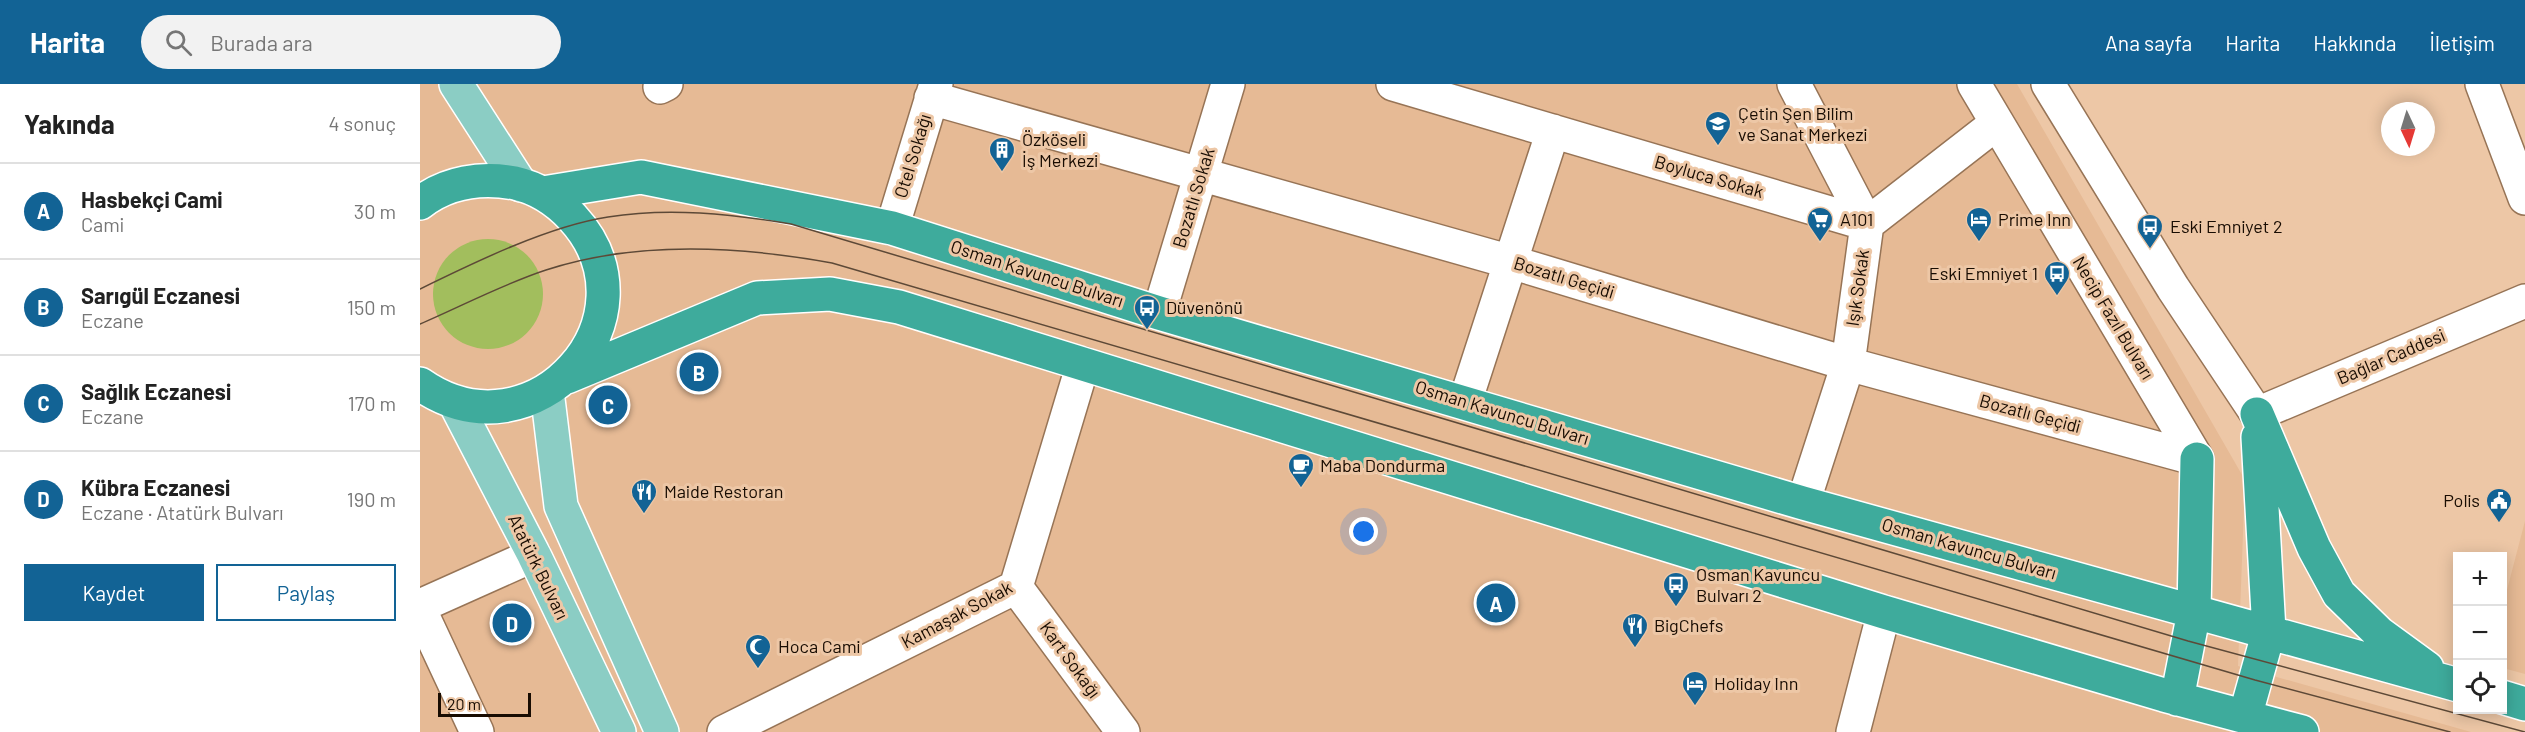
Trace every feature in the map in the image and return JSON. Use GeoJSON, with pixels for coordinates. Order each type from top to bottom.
{"type":"FeatureCollection","features":[{"type":"Feature","properties":{"kind":"highway","name":"Osman Kavuncu Bulvarı"},"geometry":{"type":"LineString","coordinates":[[532,189],[641,177],[892,228],[1159,313],[1803,503],[2450,682]]}},
{"type":"Feature","properties":{"kind":"highway"},"geometry":{"type":"LineString","coordinates":[[420,203],[450,186],[474,181],[498,180],[532,189],[563,207],[579,224],[592,244],[599,267],[603,291],[601,314],[594,338],[582,358],[557,384]]}},
{"type":"Feature","properties":{"kind":"highway"},"geometry":{"type":"LineString","coordinates":[[435,400],[479,407],[503,407],[526,401],[557,384],[757,298],[830,294],[899,308],[1884,612],[2177,699],[2302,732]]}},
{"type":"Feature","properties":{"kind":"highway"},"geometry":{"type":"LineString","coordinates":[[2245,717],[2269,631],[2257,414]]}},
{"type":"Feature","properties":{"kind":"highway"},"geometry":{"type":"LineString","coordinates":[[2257,414],[2314,548],[2339,594],[2379,633],[2450,682]]}},
{"type":"Feature","properties":{"kind":"highway"},"geometry":{"type":"LineString","coordinates":[[2177,699],[2194,612],[2197,459]]}},
{"type":"Feature","properties":{"kind":"highway"},"geometry":{"type":"LineString","coordinates":[[2507,699],[2525,704]]}},
{"type":"Feature","properties":{"kind":"main road"},"geometry":{"type":"LineString","coordinates":[[456,84],[532,189]]}},
{"type":"Feature","properties":{"kind":"main road"},"geometry":{"type":"LineString","coordinates":[[557,384],[561,506],[662,732]]}},
{"type":"Feature","properties":{"kind":"main road","name":"Atatürk Bulvarı"},"geometry":{"type":"LineString","coordinates":[[435,400],[534,555],[619,732]]}},
{"type":"Feature","properties":{"kind":"street","name":"Bozatlı Sokak"},"geometry":{"type":"LineString","coordinates":[[1159,313],[1228,84]]}},
{"type":"Feature","properties":{"kind":"street","name":"Boyluca Sokak"},"geometry":{"type":"LineString","coordinates":[[1394,84],[1867,224]]}},
{"type":"Feature","properties":{"kind":"street","name":"Işık Sokak"},"geometry":{"type":"LineString","coordinates":[[1794,84],[1867,224],[1848,364],[1803,503]]}},
{"type":"Feature","properties":{"kind":"street","name":"Necip Fazıl Bulvarı"},"geometry":{"type":"LineString","coordinates":[[1974,84],[2197,459]]}},
{"type":"Feature","properties":{"kind":"street"},"geometry":{"type":"LineString","coordinates":[[2048,84],[2173,288],[2257,414]]}},
{"type":"Feature","properties":{"kind":"street"},"geometry":{"type":"LineString","coordinates":[[2481,84],[2525,198]]}},
{"type":"Feature","properties":{"kind":"street","name":"Bozatlı Geçidi"},"geometry":{"type":"LineString","coordinates":[[933,91],[1201,175],[1511,262],[1848,364],[2197,459]]}},
{"type":"Feature","properties":{"kind":"street","name":"Otel Sokağı"},"geometry":{"type":"LineString","coordinates":[[892,228],[933,91]]}},
{"type":"Feature","properties":{"kind":"street"},"geometry":{"type":"LineString","coordinates":[[1867,224],[1997,123]]}},
{"type":"Feature","properties":{"kind":"street"},"geometry":{"type":"LineString","coordinates":[[1465,402],[1553,131]]}},
{"type":"Feature","properties":{"kind":"street","name":"Bağlar Caddesi"},"geometry":{"type":"LineString","coordinates":[[2257,414],[2525,301]]}},
{"type":"Feature","properties":{"kind":"street","name":"Kamaşak Sokak"},"geometry":{"type":"LineString","coordinates":[[724,732],[1016,587],[1083,364]]}},
{"type":"Feature","properties":{"kind":"street"},"geometry":{"type":"LineString","coordinates":[[477,732],[420,608],[534,555]]}},
{"type":"Feature","properties":{"kind":"street","name":"Kart Sokağı"},"geometry":{"type":"LineString","coordinates":[[1016,587],[1123,732]]}},
{"type":"Feature","properties":{"kind":"street"},"geometry":{"type":"LineString","coordinates":[[1854,732],[1884,612]]}},
{"type":"Feature","properties":{"kind":"shaded area"},"geometry":{"type":"Polygon","coordinates":[[[420,84],[2017,84],[2245,480],[2238,666],[2471,732],[420,732],[420,84]]]}},
{"type":"Feature","properties":{"kind":"shaded area"},"geometry":{"type":"Polygon","coordinates":[[[2525,521],[2525,674],[2507,669],[2507,590],[2525,521]]]}},
{"type":"Feature","properties":{"kind":"green space"},"geometry":{"type":"Polygon","coordinates":[[[488,239],[509,243],[527,255],[539,273],[543,294],[539,315],[527,333],[509,345],[488,349],[467,345],[449,333],[437,315],[433,294],[437,273],[449,255],[467,243],[488,239]]]}},
{"type":"Feature","properties":{"kind":"tram line"},"geometry":{"type":"LineString","coordinates":[[420,289],[537,237],[561,228],[608,217],[677,212],[746,217],[791,224],[2188,641],[2525,732]]}},
{"type":"Feature","properties":{"kind":"tram line"},"geometry":{"type":"LineString","coordinates":[[420,324],[498,288],[546,270],[581,260],[616,254],[652,250],[725,250],[832,263],[2255,680],[2450,732]]}},
{"type":"Feature","properties":{"kind":"place","name":"Çetin Şen Bilim ve Sanat Merkezi"},"geometry":{"type":"Point","coordinates":[1718,147]}},
{"type":"Feature","properties":{"kind":"place","name":"Özköseli İş Merkezi"},"geometry":{"type":"Point","coordinates":[1002,173]}},
{"type":"Feature","properties":{"kind":"place","name":"A101"},"geometry":{"type":"Point","coordinates":[1820,243]}},
{"type":"Feature","properties":{"kind":"place","name":"Prime Inn"},"geometry":{"type":"Point","coordinates":[1979,243]}},
{"type":"Feature","properties":{"kind":"place","name":"Eski Emniyet 2"},"geometry":{"type":"Point","coordinates":[2150,250]}},
{"type":"Feature","properties":{"kind":"place","name":"Eski Emniyet 1"},"geometry":{"type":"Point","coordinates":[2057,297]}},
{"type":"Feature","properties":{"kind":"place","name":"Düvenönü"},"geometry":{"type":"Point","coordinates":[1147,331]}},
{"type":"Feature","properties":{"kind":"place","name":"Sarıgül Eczanesi"},"geometry":{"type":"Point","coordinates":[699,372]}},
{"type":"Feature","properties":{"kind":"place","name":"Sağlık Eczanesi"},"geometry":{"type":"Point","coordinates":[608,405]}},
{"type":"Feature","properties":{"kind":"place","name":"Maba Dondurma"},"geometry":{"type":"Point","coordinates":[1301,489]}},
{"type":"Feature","properties":{"kind":"place","name":"Maide Restoran"},"geometry":{"type":"Point","coordinates":[644,515]}},
{"type":"Feature","properties":{"kind":"place","name":"Polis"},"geometry":{"type":"Point","coordinates":[2499,524]}},
{"type":"Feature","properties":{"kind":"place","name":"Hasbekçi Cami"},"geometry":{"type":"Point","coordinates":[1496,603]}},
{"type":"Feature","properties":{"kind":"place","name":"Osman Kavuncu Bulvarı 2"},"geometry":{"type":"Point","coordinates":[1676,608]}},
{"type":"Feature","properties":{"kind":"place","name":"Kübra Eczanesi"},"geometry":{"type":"Point","coordinates":[512,623]}},
{"type":"Feature","properties":{"kind":"place","name":"BigChefs"},"geometry":{"type":"Point","coordinates":[1635,649]}},
{"type":"Feature","properties":{"kind":"place","name":"Hoca Cami"},"geometry":{"type":"Point","coordinates":[758,670]}},
{"type":"Feature","properties":{"kind":"place","name":"Holiday Inn"},"geometry":{"type":"Point","coordinates":[1695,707]}}]}
